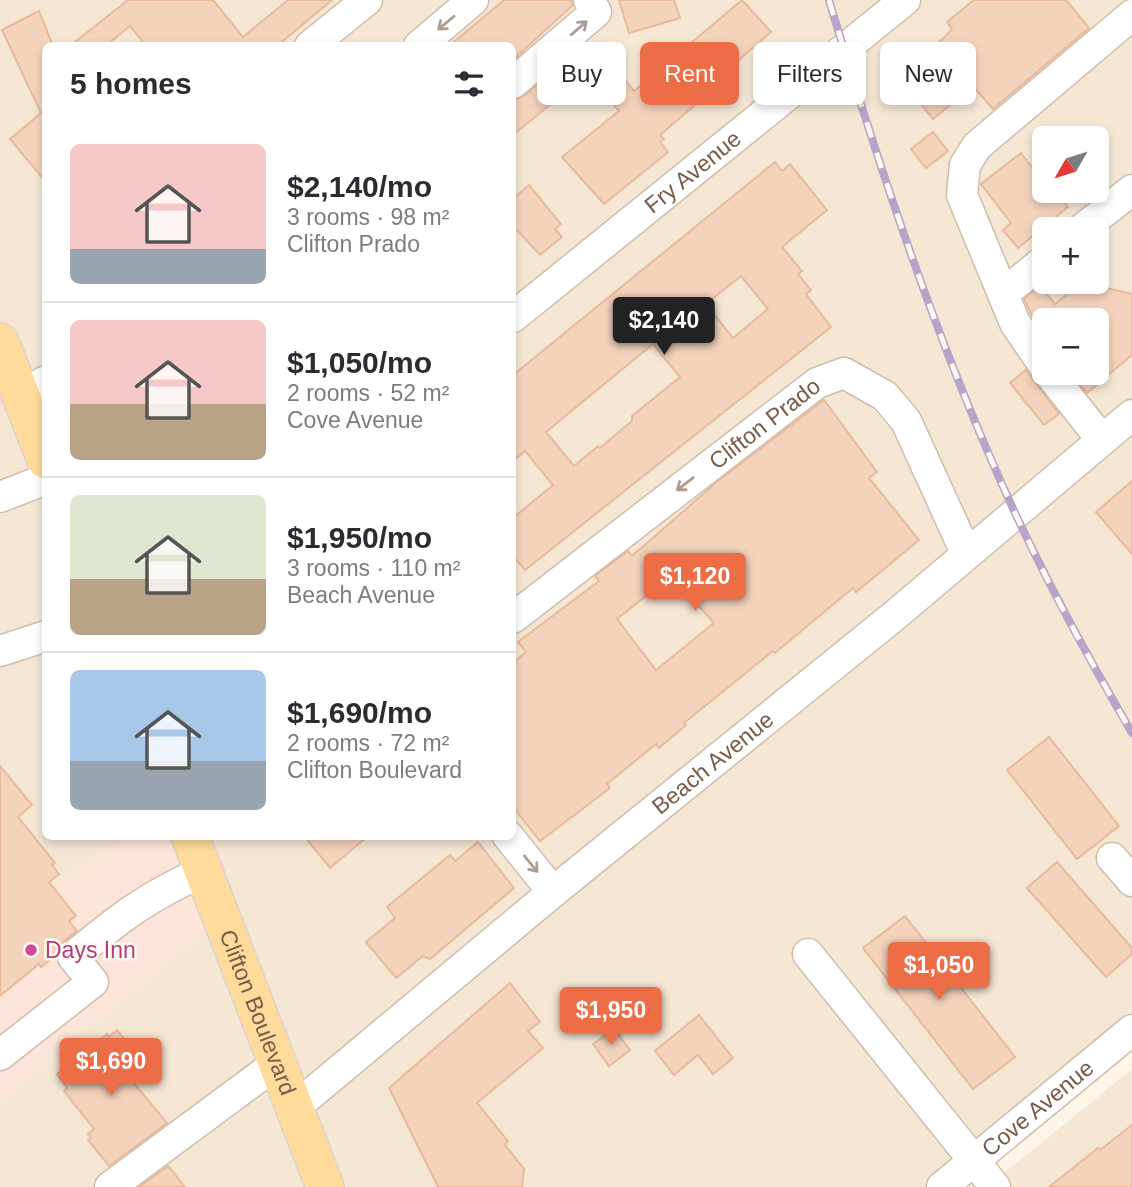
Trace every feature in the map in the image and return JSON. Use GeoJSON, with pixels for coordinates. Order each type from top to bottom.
{"type":"FeatureCollection","features":[{"type":"Feature","properties":{"kind":"main road"},"geometry":{"type":"LineString","coordinates":[[15,371],[42,449]]}},
{"type":"Feature","properties":{"kind":"main road","name":"Clifton Boulevard"},"geometry":{"type":"LineString","coordinates":[[191,840],[325,1187]]}},
{"type":"Feature","properties":{"kind":"street"},"geometry":{"type":"LineString","coordinates":[[315,42],[367,0]]}},
{"type":"Feature","properties":{"kind":"street"},"geometry":{"type":"LineString","coordinates":[[424,42],[473,0]]}},
{"type":"Feature","properties":{"kind":"street"},"geometry":{"type":"LineString","coordinates":[[516,80],[596,12],[589,0]]}},
{"type":"Feature","properties":{"kind":"street","name":"Fry Avenue"},"geometry":{"type":"LineString","coordinates":[[516,315],[905,0]]}},
{"type":"Feature","properties":{"kind":"street"},"geometry":{"type":"LineString","coordinates":[[1032,352],[1024,342],[962,195],[965,165],[977,146],[1132,15]]}},
{"type":"Feature","properties":{"kind":"street"},"geometry":{"type":"LineString","coordinates":[[1097,217],[1132,190]]}},
{"type":"Feature","properties":{"kind":"street"},"geometry":{"type":"LineString","coordinates":[[1003,294],[1032,271]]}},
{"type":"Feature","properties":{"kind":"street","name":"Clifton Prado"},"geometry":{"type":"LineString","coordinates":[[516,616],[817,383],[844,373],[872,387],[893,404],[906,421],[966,553]]}},
{"type":"Feature","properties":{"kind":"street"},"geometry":{"type":"LineString","coordinates":[[1058,385],[1102,440]]}},
{"type":"Feature","properties":{"kind":"street","name":"Beach Avenue"},"geometry":{"type":"LineString","coordinates":[[293,1108],[553,892],[894,616],[1132,415]]}},
{"type":"Feature","properties":{"kind":"street"},"geometry":{"type":"LineString","coordinates":[[0,497],[42,481]]}},
{"type":"Feature","properties":{"kind":"street"},"geometry":{"type":"LineString","coordinates":[[0,651],[42,637]]}},
{"type":"Feature","properties":{"kind":"street"},"geometry":{"type":"LineString","coordinates":[[511,840],[553,892]]}},
{"type":"Feature","properties":{"kind":"street"},"geometry":{"type":"LineString","coordinates":[[1112,858],[1132,881]]}},
{"type":"Feature","properties":{"kind":"street"},"geometry":{"type":"LineString","coordinates":[[0,1055],[93,982],[73,957],[128,910],[157,892],[202,872]]}},
{"type":"Feature","properties":{"kind":"street"},"geometry":{"type":"LineString","coordinates":[[808,954],[995,1187]]}},
{"type":"Feature","properties":{"kind":"street","name":"Cove Avenue"},"geometry":{"type":"LineString","coordinates":[[942,1187],[1132,1030]]}},
{"type":"Feature","properties":{"kind":"street"},"geometry":{"type":"LineString","coordinates":[[110,1187],[276,1064]]}},
{"type":"Feature","properties":{"kind":"shaded area"},"geometry":{"type":"Polygon","coordinates":[[[0,0],[1132,0],[1132,1030],[942,1187],[0,1187],[0,1100],[220,917],[191,840],[516,840],[516,42],[42,42],[42,840],[116,840],[0,933],[0,0]]]}},
{"type":"Feature","properties":{"kind":"shaded area"},"geometry":{"type":"Polygon","coordinates":[[[116,840],[191,840],[220,917],[0,1100],[0,933],[116,840]]]}},
{"type":"Feature","properties":{"kind":"shaded area"},"geometry":{"type":"Polygon","coordinates":[[[1132,1069],[1132,1187],[987,1187],[1132,1069]]]}},
{"type":"Feature","properties":{"kind":"building"},"geometry":{"type":"Polygon","coordinates":[[[128,0],[213,0],[243,37],[288,0],[332,0],[282,42],[143,42],[130,26],[111,42],[75,42],[128,0]]]}},
{"type":"Feature","properties":{"kind":"building"},"geometry":{"type":"Polygon","coordinates":[[[504,0],[572,0],[573,5],[516,57],[516,42],[454,42],[504,0]]]}},
{"type":"Feature","properties":{"kind":"building"},"geometry":{"type":"Polygon","coordinates":[[[619,0],[674,0],[680,18],[629,33],[619,0]]]}},
{"type":"Feature","properties":{"kind":"building"},"geometry":{"type":"Polygon","coordinates":[[[742,0],[771,32],[760,42],[753,42],[753,48],[739,60],[739,42],[692,42],[742,0]]]}},
{"type":"Feature","properties":{"kind":"building"},"geometry":{"type":"Polygon","coordinates":[[[974,0],[1066,0],[1089,28],[993,109],[976,89],[976,42],[939,42],[952,29],[947,22],[974,0]]]}},
{"type":"Feature","properties":{"kind":"building"},"geometry":{"type":"Polygon","coordinates":[[[39,11],[51,42],[42,42],[42,177],[10,139],[41,113],[2,30],[39,11]]]}},
{"type":"Feature","properties":{"kind":"building"},"geometry":{"type":"Polygon","coordinates":[[[626,81],[634,91],[640,86],[640,105],[695,105],[660,135],[664,139],[660,142],[668,152],[604,204],[562,157],[619,111],[614,105],[626,105],[626,81]]]}},
{"type":"Feature","properties":{"kind":"building"},"geometry":{"type":"Polygon","coordinates":[[[537,85],[537,105],[550,105],[516,133],[516,99],[537,85]]]}},
{"type":"Feature","properties":{"kind":"building"},"geometry":{"type":"Polygon","coordinates":[[[922,105],[950,105],[933,119],[922,105]]]}},
{"type":"Feature","properties":{"kind":"building"},"geometry":{"type":"Polygon","coordinates":[[[933,132],[948,151],[926,168],[911,149],[933,132]]]}},
{"type":"Feature","properties":{"kind":"building"},"geometry":{"type":"Polygon","coordinates":[[[1021,153],[1032,167],[1032,203],[1065,203],[1068,207],[1056,217],[1032,217],[1032,237],[1018,248],[1003,230],[1011,223],[981,184],[1021,153]]]}},
{"type":"Feature","properties":{"kind":"building"},"geometry":{"type":"Polygon","coordinates":[[[775,162],[782,171],[790,164],[827,210],[782,247],[802,271],[798,274],[811,290],[806,294],[831,327],[525,570],[516,560],[516,516],[553,485],[525,451],[516,458],[516,373],[775,162]],[[741,276],[706,304],[733,338],[768,309],[741,276]],[[653,344],[546,432],[574,466],[598,446],[600,448],[632,421],[632,416],[680,377],[653,344]]]}},
{"type":"Feature","properties":{"kind":"building"},"geometry":{"type":"Polygon","coordinates":[[[529,185],[561,224],[555,229],[562,237],[540,255],[516,229],[516,196],[529,185]]]}},
{"type":"Feature","properties":{"kind":"building"},"geometry":{"type":"Polygon","coordinates":[[[1109,288],[1132,294],[1132,355],[1109,374],[1109,308],[1032,308],[1032,316],[1024,299],[1032,292],[1047,294],[1055,304],[1067,294],[1109,294],[1109,288]]]}},
{"type":"Feature","properties":{"kind":"building"},"geometry":{"type":"Polygon","coordinates":[[[1026,370],[1032,378],[1032,385],[1037,385],[1059,414],[1044,425],[1010,383],[1026,370]]]}},
{"type":"Feature","properties":{"kind":"building"},"geometry":{"type":"Polygon","coordinates":[[[1081,385],[1096,385],[1087,393],[1081,385]]]}},
{"type":"Feature","properties":{"kind":"building"},"geometry":{"type":"Polygon","coordinates":[[[824,400],[877,472],[869,478],[919,540],[856,592],[853,588],[775,653],[773,651],[684,723],[686,725],[659,748],[656,744],[607,784],[610,788],[540,841],[516,811],[516,660],[526,652],[518,642],[599,581],[595,576],[628,551],[632,556],[718,481],[824,400]],[[665,581],[617,619],[656,670],[714,623],[677,581],[670,587],[665,581]]]}},
{"type":"Feature","properties":{"kind":"building"},"geometry":{"type":"Polygon","coordinates":[[[1132,481],[1132,554],[1096,512],[1132,481]]]}},
{"type":"Feature","properties":{"kind":"building"},"geometry":{"type":"Polygon","coordinates":[[[1049,737],[1119,826],[1077,859],[1007,770],[1049,737]]]}},
{"type":"Feature","properties":{"kind":"building"},"geometry":{"type":"Polygon","coordinates":[[[0,766],[32,805],[18,817],[55,863],[52,865],[59,874],[49,882],[76,916],[69,921],[77,931],[61,944],[56,955],[41,967],[39,964],[0,996],[0,766]]]}},
{"type":"Feature","properties":{"kind":"building"},"geometry":{"type":"Polygon","coordinates":[[[307,840],[363,840],[330,868],[307,840]]]}},
{"type":"Feature","properties":{"kind":"building"},"geometry":{"type":"Polygon","coordinates":[[[478,842],[514,888],[430,959],[423,956],[396,978],[366,942],[395,918],[387,907],[450,855],[455,861],[478,842]]]}},
{"type":"Feature","properties":{"kind":"building"},"geometry":{"type":"Polygon","coordinates":[[[1057,862],[1132,948],[1132,954],[1106,977],[1027,888],[1057,862]]]}},
{"type":"Feature","properties":{"kind":"building"},"geometry":{"type":"Polygon","coordinates":[[[905,916],[1015,1057],[973,1089],[863,948],[905,916]]]}},
{"type":"Feature","properties":{"kind":"building"},"geometry":{"type":"Polygon","coordinates":[[[510,983],[540,1022],[528,1031],[543,1048],[477,1103],[508,1141],[505,1145],[524,1169],[522,1187],[438,1187],[389,1088],[510,983]]]}},
{"type":"Feature","properties":{"kind":"building"},"geometry":{"type":"Polygon","coordinates":[[[699,1015],[733,1058],[713,1074],[698,1055],[674,1075],[655,1051],[699,1015]]]}},
{"type":"Feature","properties":{"kind":"building"},"geometry":{"type":"Polygon","coordinates":[[[614,1029],[630,1050],[609,1066],[593,1044],[614,1029]]]}},
{"type":"Feature","properties":{"kind":"building"},"geometry":{"type":"Polygon","coordinates":[[[117,1030],[137,1055],[126,1064],[134,1074],[129,1077],[167,1123],[109,1166],[88,1140],[91,1138],[88,1134],[94,1129],[64,1091],[67,1088],[57,1074],[107,1034],[109,1037],[117,1030]]]}},
{"type":"Feature","properties":{"kind":"building"},"geometry":{"type":"Polygon","coordinates":[[[1132,1125],[1132,1187],[1049,1187],[1098,1148],[1100,1150],[1132,1125]]]}},
{"type":"Feature","properties":{"kind":"building"},"geometry":{"type":"Polygon","coordinates":[[[168,1166],[185,1187],[139,1187],[168,1166]]]}},
{"type":"Feature","properties":{"kind":"railway"},"geometry":{"type":"LineString","coordinates":[[829,0],[913,260],[987,451],[1028,541],[1132,733]]}},
{"type":"Feature","properties":{"kind":"place","name":"Days Inn"},"geometry":{"type":"Point","coordinates":[31,950]}}]}
